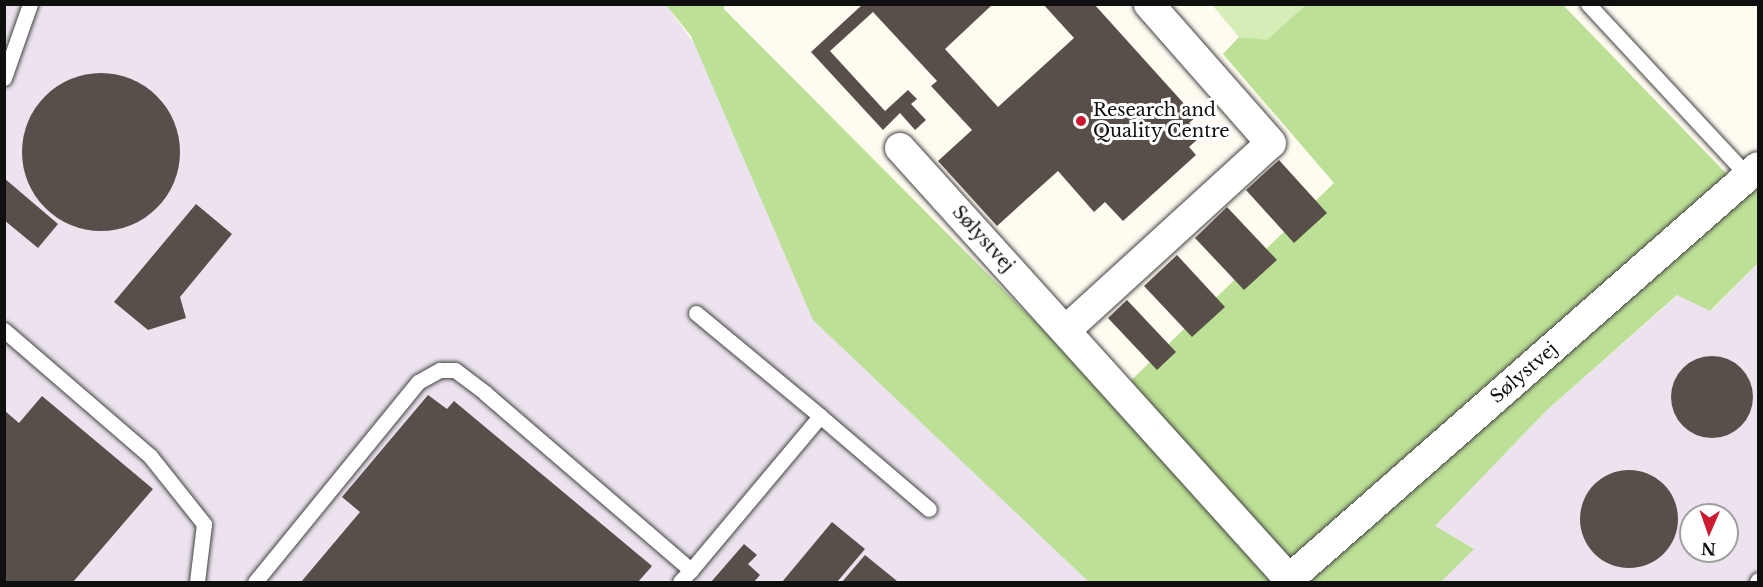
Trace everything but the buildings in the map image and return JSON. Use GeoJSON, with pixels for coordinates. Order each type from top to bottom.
{"type":"FeatureCollection","features":[{"type":"Feature","properties":{"kind":"street"},"geometry":{"type":"LineString","coordinates":[[1066,330],[1271,144],[1149,4]]}},
{"type":"Feature","properties":{"kind":"street","name":"Sølystvej"},"geometry":{"type":"LineString","coordinates":[[900,148],[1066,330],[1288,581],[1753,172]]}},
{"type":"Feature","properties":{"kind":"lane"},"geometry":{"type":"LineString","coordinates":[[4,78],[30,4]]}},
{"type":"Feature","properties":{"kind":"lane"},"geometry":{"type":"LineString","coordinates":[[1588,4],[1753,172]]}},
{"type":"Feature","properties":{"kind":"lane"},"geometry":{"type":"LineString","coordinates":[[696,313],[929,509]]}},
{"type":"Feature","properties":{"kind":"lane"},"geometry":{"type":"LineString","coordinates":[[4,330],[150,456],[204,524],[197,582]]}},
{"type":"Feature","properties":{"kind":"lane"},"geometry":{"type":"LineString","coordinates":[[255,582],[418,382],[440,370],[455,370],[485,393],[691,570]]}},
{"type":"Feature","properties":{"kind":"lane"},"geometry":{"type":"LineString","coordinates":[[680,582],[820,416]]}},
{"type":"Feature","properties":{"kind":"shaded area"},"geometry":{"type":"Polygon","coordinates":[[[4,5],[666,5],[1089,582],[5,582],[4,5]]]}},
{"type":"Feature","properties":{"kind":"shaded area"},"geometry":{"type":"Polygon","coordinates":[[[1758,263],[1758,582],[1441,582],[1473,549],[1434,526],[1547,410],[1678,295],[1711,311],[1758,263]]]}},
{"type":"Feature","properties":{"kind":"green space"},"geometry":{"type":"Polygon","coordinates":[[[666,5],[726,5],[723,8],[1112,399],[1334,183],[1223,54],[1239,37],[1267,40],[1306,5],[1563,5],[1748,196],[1758,189],[1758,263],[1710,311],[1677,295],[1547,410],[1435,526],[1474,549],[1441,582],[1089,582],[813,320],[691,36],[666,5]]]}},
{"type":"Feature","properties":{"kind":"green space"},"geometry":{"type":"Polygon","coordinates":[[[1212,5],[1306,5],[1267,41],[1239,37],[1212,5]]]}},
{"type":"Feature","properties":{"kind":"place","name":"Research and Quality Centre"},"geometry":{"type":"Point","coordinates":[1081,121]}}]}
